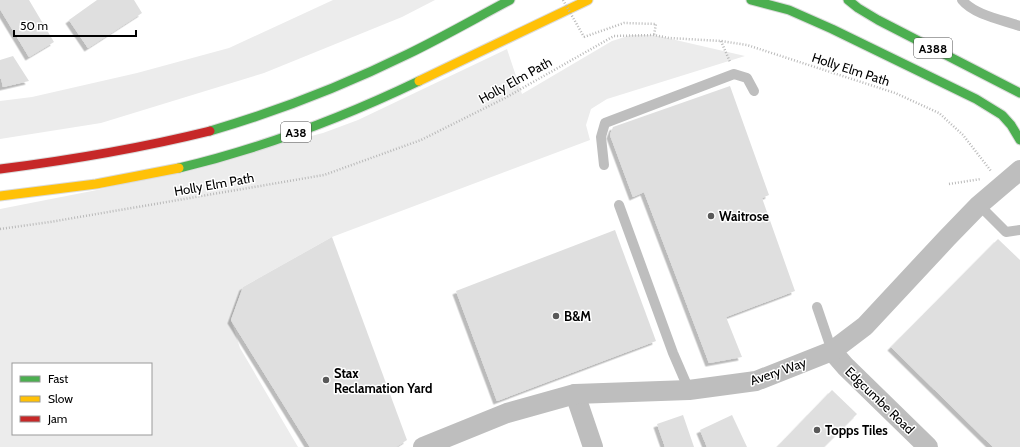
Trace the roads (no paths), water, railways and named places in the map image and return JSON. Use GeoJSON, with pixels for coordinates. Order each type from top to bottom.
{"type":"FeatureCollection","features":[{"type":"Feature","properties":{"kind":"highway","name":"A38"},"geometry":{"type":"LineString","coordinates":[[0,169],[74,159],[145,146],[213,129],[279,108],[348,81],[409,54],[510,0]]}},
{"type":"Feature","properties":{"kind":"highway","name":"A38"},"geometry":{"type":"LineString","coordinates":[[0,196],[114,182],[191,165],[270,142],[361,107],[588,0]]}},
{"type":"Feature","properties":{"kind":"highway","name":"A388"},"geometry":{"type":"LineString","coordinates":[[751,0],[789,10],[832,29],[901,64],[976,99],[995,109],[1005,117],[1013,126],[1020,140]]}},
{"type":"Feature","properties":{"kind":"highway","name":"A388"},"geometry":{"type":"LineString","coordinates":[[848,0],[878,20],[1020,93]]}},
{"type":"Feature","properties":{"kind":"street","name":"Avery Way"},"geometry":{"type":"LineString","coordinates":[[424,447],[507,413],[575,394],[689,390],[756,381],[832,351],[865,326],[979,205],[999,181],[1020,170]]}},
{"type":"Feature","properties":{"kind":"street","name":"Edgcumbe Road"},"geometry":{"type":"LineString","coordinates":[[832,351],[845,366],[928,447]]}},
{"type":"Feature","properties":{"kind":"street"},"geometry":{"type":"LineString","coordinates":[[575,394],[593,447]]}},
{"type":"Feature","properties":{"kind":"lane"},"geometry":{"type":"LineString","coordinates":[[962,0],[966,5],[986,15],[1020,26]]}},
{"type":"Feature","properties":{"kind":"lane"},"geometry":{"type":"LineString","coordinates":[[604,165],[601,137],[605,123],[734,74],[747,78],[754,91]]}},
{"type":"Feature","properties":{"kind":"lane"},"geometry":{"type":"LineString","coordinates":[[620,205],[673,353],[689,390]]}},
{"type":"Feature","properties":{"kind":"lane"},"geometry":{"type":"LineString","coordinates":[[979,205],[1006,232],[1020,230]]}},
{"type":"Feature","properties":{"kind":"lane"},"geometry":{"type":"LineString","coordinates":[[817,307],[832,351]]}},
{"type":"Feature","properties":{"kind":"place","name":"Waitrose"},"geometry":{"type":"Point","coordinates":[711,216]}},
{"type":"Feature","properties":{"kind":"place","name":"B&M"},"geometry":{"type":"Point","coordinates":[556,316]}},
{"type":"Feature","properties":{"kind":"place","name":"Stax Reclamation Yard"},"geometry":{"type":"Point","coordinates":[326,380]}},
{"type":"Feature","properties":{"kind":"place","name":"Topps Tiles"},"geometry":{"type":"Point","coordinates":[817,430]}}]}
